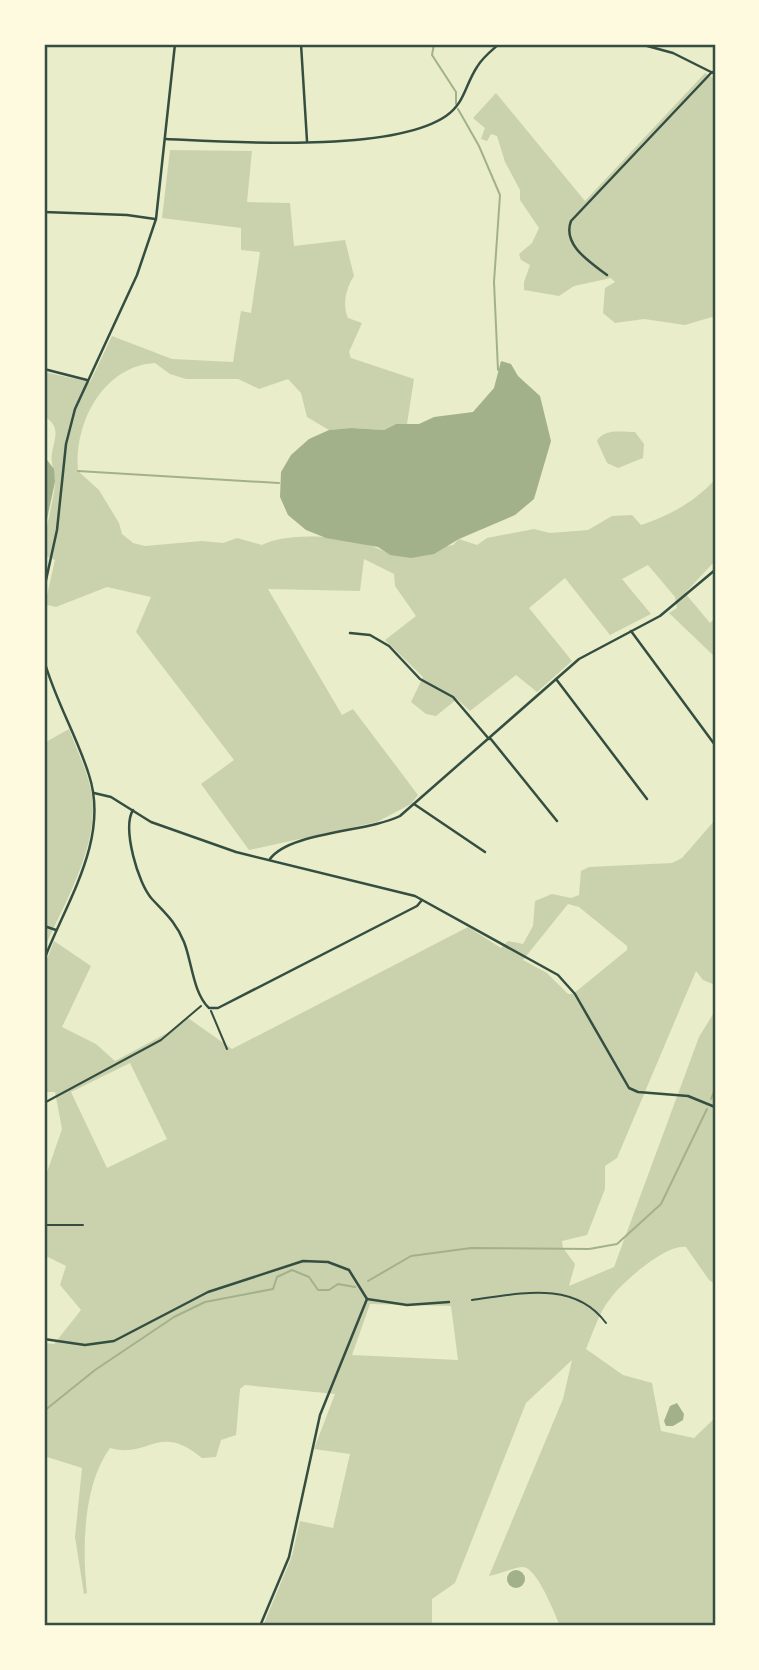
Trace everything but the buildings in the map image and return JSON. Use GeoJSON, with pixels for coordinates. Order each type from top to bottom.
{"type":"FeatureCollection","features":[{"type":"Feature","properties":{"kind":"street"},"geometry":{"type":"LineString","coordinates":[[44,589],[57,530],[70,427],[87,380],[137,275],[156,219],[175,44]]}},
{"type":"Feature","properties":{"kind":"street"},"geometry":{"type":"LineString","coordinates":[[301,44],[307,141]]}},
{"type":"Feature","properties":{"kind":"street"},"geometry":{"type":"LineString","coordinates":[[166,139],[259,143],[397,134],[446,116],[461,102],[478,64],[499,44]]}},
{"type":"Feature","properties":{"kind":"street"},"geometry":{"type":"LineString","coordinates":[[607,275],[571,242],[568,230],[571,220],[714,73],[673,52],[640,44]]}},
{"type":"Feature","properties":{"kind":"street"},"geometry":{"type":"LineString","coordinates":[[44,212],[127,215],[156,219]]}},
{"type":"Feature","properties":{"kind":"street"},"geometry":{"type":"LineString","coordinates":[[44,369],[87,380]]}},
{"type":"Feature","properties":{"kind":"street"},"geometry":{"type":"LineString","coordinates":[[271,859],[304,839],[383,824],[414,804],[579,659],[682,600],[715,570]]}},
{"type":"Feature","properties":{"kind":"street"},"geometry":{"type":"LineString","coordinates":[[631,631],[715,745]]}},
{"type":"Feature","properties":{"kind":"street"},"geometry":{"type":"LineString","coordinates":[[350,633],[370,635],[389,646],[420,680],[453,697],[557,821]]}},
{"type":"Feature","properties":{"kind":"street"},"geometry":{"type":"LineString","coordinates":[[44,660],[87,768],[94,793],[94,821],[88,853],[44,960]]}},
{"type":"Feature","properties":{"kind":"street"},"geometry":{"type":"LineString","coordinates":[[556,679],[647,799]]}},
{"type":"Feature","properties":{"kind":"street"},"geometry":{"type":"LineString","coordinates":[[94,793],[103,793],[161,826],[236,852],[422,900],[558,975],[575,995],[629,1088],[638,1092],[688,1096],[715,1107]]}},
{"type":"Feature","properties":{"kind":"street"},"geometry":{"type":"LineString","coordinates":[[414,804],[485,852]]}},
{"type":"Feature","properties":{"kind":"street"},"geometry":{"type":"LineString","coordinates":[[133,810],[128,830],[135,860],[150,896],[167,912],[184,941],[209,1008],[218,1008],[417,906],[422,900]]}},
{"type":"Feature","properties":{"kind":"street"},"geometry":{"type":"LineString","coordinates":[[44,926],[55,930]]}},
{"type":"Feature","properties":{"kind":"street"},"geometry":{"type":"LineString","coordinates":[[44,1339],[85,1345],[114,1341],[208,1292],[303,1261],[328,1262],[349,1270],[367,1299],[407,1305],[449,1302]]}},
{"type":"Feature","properties":{"kind":"street"},"geometry":{"type":"LineString","coordinates":[[260,1626],[289,1557],[320,1415],[367,1299]]}},
{"type":"Feature","properties":{"kind":"path"},"geometry":{"type":"LineString","coordinates":[[44,1103],[161,1040],[205,1003]]}},
{"type":"Feature","properties":{"kind":"path"},"geometry":{"type":"LineString","coordinates":[[209,1008],[226,1049]]}},
{"type":"Feature","properties":{"kind":"path"},"geometry":{"type":"LineString","coordinates":[[44,1225],[83,1225]]}},
{"type":"Feature","properties":{"kind":"path"},"geometry":{"type":"LineString","coordinates":[[472,1300],[550,1291],[594,1308],[606,1323]]}},
{"type":"Feature","properties":{"kind":"shaded area"},"geometry":{"type":"Polygon","coordinates":[[[705,73],[715,79],[715,319],[712,317],[685,325],[644,319],[615,323],[603,313],[605,288],[615,282],[611,278],[574,286],[559,296],[524,290],[530,265],[521,260],[519,254],[532,243],[539,228],[520,200],[520,190],[505,162],[497,136],[491,134],[487,141],[481,139],[485,128],[473,118],[496,93],[585,201],[705,73]]]}},
{"type":"Feature","properties":{"kind":"shaded area"},"geometry":{"type":"Polygon","coordinates":[[[170,150],[252,151],[247,202],[290,203],[294,246],[345,240],[354,276],[346,297],[346,313],[348,318],[362,323],[349,352],[351,358],[414,379],[407,424],[396,424],[384,430],[329,430],[307,417],[301,393],[288,379],[259,389],[238,379],[186,379],[170,374],[155,363],[120,374],[96,400],[87,417],[81,434],[78,471],[99,490],[119,523],[122,534],[133,543],[145,546],[202,541],[223,543],[237,538],[262,545],[290,538],[327,537],[363,543],[390,555],[453,545],[459,539],[477,545],[487,538],[534,529],[550,533],[588,530],[612,516],[632,515],[641,525],[681,507],[715,479],[715,561],[685,593],[710,623],[715,618],[715,657],[669,613],[677,608],[675,597],[648,565],[622,579],[651,614],[610,635],[565,578],[529,608],[572,661],[537,692],[516,675],[470,711],[457,699],[436,716],[426,714],[411,702],[423,677],[385,640],[416,616],[395,586],[394,574],[364,559],[360,591],[268,589],[342,715],[353,709],[418,795],[411,804],[377,822],[249,850],[201,784],[234,760],[136,632],[151,597],[107,587],[56,607],[47,605],[46,600],[55,560],[44,555],[55,485],[52,457],[55,428],[44,416],[44,372],[90,382],[112,336],[172,359],[233,362],[241,311],[251,313],[260,252],[241,250],[241,228],[162,218],[170,150]]]}},
{"type":"Feature","properties":{"kind":"shaded area"},"geometry":{"type":"Polygon","coordinates":[[[501,361],[511,364],[518,376],[540,396],[551,441],[534,499],[515,515],[459,539],[434,554],[411,558],[390,555],[378,547],[326,538],[306,530],[288,515],[280,497],[281,472],[291,455],[309,439],[329,430],[384,430],[396,424],[419,424],[434,417],[473,412],[494,388],[501,361]]]}},
{"type":"Feature","properties":{"kind":"shaded area"},"geometry":{"type":"Polygon","coordinates":[[[614,432],[635,432],[644,444],[643,458],[618,468],[607,463],[597,441],[600,437],[614,432]]]}},
{"type":"Feature","properties":{"kind":"shaded area"},"geometry":{"type":"Polygon","coordinates":[[[44,456],[54,469],[55,482],[44,533],[44,456]]]}},
{"type":"Feature","properties":{"kind":"shaded area"},"geometry":{"type":"Polygon","coordinates":[[[69,729],[90,786],[93,815],[78,874],[44,949],[44,743],[69,729]]]}},
{"type":"Feature","properties":{"kind":"shaded area"},"geometry":{"type":"Polygon","coordinates":[[[715,820],[715,985],[703,980],[696,971],[617,1158],[605,1166],[605,1189],[587,1235],[562,1241],[563,1248],[575,1264],[569,1286],[614,1267],[699,1037],[715,1011],[715,1284],[709,1280],[686,1247],[668,1251],[634,1274],[616,1292],[596,1323],[586,1349],[623,1375],[652,1383],[661,1431],[694,1438],[715,1418],[715,1626],[560,1626],[539,1582],[527,1568],[489,1576],[563,1399],[572,1360],[526,1403],[455,1583],[432,1599],[432,1626],[263,1626],[292,1556],[300,1521],[333,1528],[350,1454],[314,1449],[335,1394],[245,1385],[240,1389],[236,1435],[221,1440],[216,1457],[202,1458],[187,1448],[164,1442],[135,1449],[110,1448],[94,1480],[86,1518],[87,1593],[84,1594],[75,1537],[82,1468],[44,1456],[44,1343],[54,1344],[81,1310],[60,1285],[66,1266],[44,1255],[44,1181],[62,1129],[55,1092],[44,1092],[44,967],[54,941],[91,966],[62,1027],[96,1044],[115,1061],[167,1033],[188,1018],[232,1049],[468,927],[501,948],[508,941],[523,944],[533,926],[535,901],[552,894],[571,898],[579,895],[581,871],[589,867],[672,863],[682,858],[715,820]],[[568,904],[523,960],[547,973],[568,994],[573,994],[627,950],[627,946],[579,907],[568,904]],[[130,1063],[71,1092],[107,1168],[167,1139],[130,1063]],[[370,1304],[352,1355],[458,1360],[451,1306],[370,1304]]]}},
{"type":"Feature","properties":{"kind":"shaded area"},"geometry":{"type":"Polygon","coordinates":[[[677,1403],[684,1414],[683,1420],[673,1426],[666,1426],[664,1421],[670,1406],[677,1403]]]}},
{"type":"Feature","properties":{"kind":"shaded area"},"geometry":{"type":"Polygon","coordinates":[[[516,1570],[522,1573],[525,1579],[522,1585],[516,1588],[510,1585],[507,1579],[510,1573],[516,1570]]]}},
{"type":"Feature","properties":{"kind":"waterway"},"geometry":{"type":"LineString","coordinates":[[434,44],[432,55],[456,92],[456,104]]}},
{"type":"Feature","properties":{"kind":"waterway"},"geometry":{"type":"LineString","coordinates":[[458,109],[479,146],[500,195],[494,282],[498,370]]}},
{"type":"Feature","properties":{"kind":"waterway"},"geometry":{"type":"LineString","coordinates":[[78,471],[279,483]]}},
{"type":"Feature","properties":{"kind":"waterway"},"geometry":{"type":"LineString","coordinates":[[711,1099],[715,1089]]}},
{"type":"Feature","properties":{"kind":"waterway"},"geometry":{"type":"LineString","coordinates":[[368,1281],[411,1256],[471,1248],[589,1249],[617,1244],[661,1204],[707,1109]]}},
{"type":"Feature","properties":{"kind":"waterway"},"geometry":{"type":"LineString","coordinates":[[44,1411],[95,1370],[174,1317],[205,1302],[273,1289],[277,1277],[292,1270],[309,1277],[318,1290],[329,1290],[338,1284],[355,1287]]}}]}
